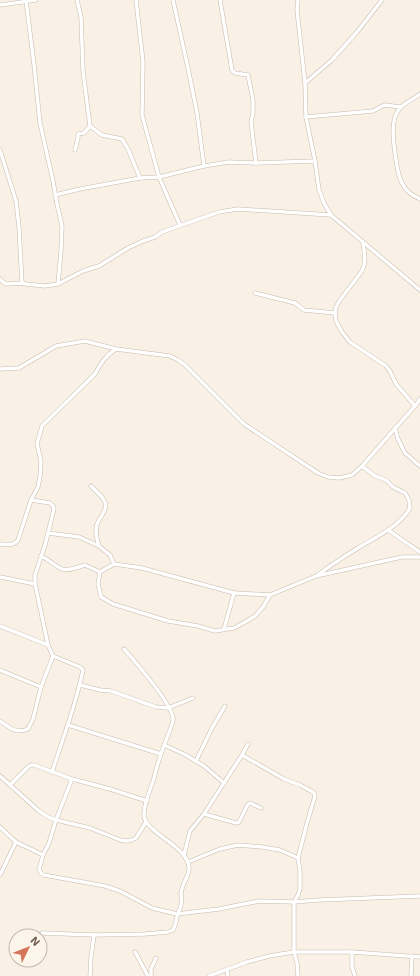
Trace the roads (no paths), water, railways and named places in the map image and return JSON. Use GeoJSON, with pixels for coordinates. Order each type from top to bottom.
{"type":"FeatureCollection","features":[{"type":"Feature","properties":{"kind":"street"},"geometry":{"type":"LineString","coordinates":[[0,5],[26,0],[36,0]]}},
{"type":"Feature","properties":{"kind":"street"},"geometry":{"type":"LineString","coordinates":[[26,0],[40,123],[62,226],[58,284]]}},
{"type":"Feature","properties":{"kind":"street"},"geometry":{"type":"LineString","coordinates":[[77,0],[81,17],[83,71],[90,126],[102,135],[122,139],[128,149],[140,178]]}},
{"type":"Feature","properties":{"kind":"street"},"geometry":{"type":"LineString","coordinates":[[136,0],[143,62],[142,115],[160,177],[180,225]]}},
{"type":"Feature","properties":{"kind":"street"},"geometry":{"type":"LineString","coordinates":[[173,0],[197,113],[204,166]]}},
{"type":"Feature","properties":{"kind":"street"},"geometry":{"type":"LineString","coordinates":[[220,0],[232,70],[234,73],[248,75],[253,100],[251,122],[256,163]]}},
{"type":"Feature","properties":{"kind":"street"},"geometry":{"type":"LineString","coordinates":[[298,0],[297,10],[306,83],[306,117],[319,190],[324,203],[331,215],[420,290]]}},
{"type":"Feature","properties":{"kind":"street"},"geometry":{"type":"LineString","coordinates":[[306,83],[332,60],[358,32],[382,0]]}},
{"type":"Feature","properties":{"kind":"street"},"geometry":{"type":"LineString","coordinates":[[420,94],[401,107],[394,121],[393,128],[398,174],[401,182],[410,193],[420,199]]}},
{"type":"Feature","properties":{"kind":"street"},"geometry":{"type":"LineString","coordinates":[[306,117],[373,111],[384,105],[401,107]]}},
{"type":"Feature","properties":{"kind":"street"},"geometry":{"type":"LineString","coordinates":[[75,150],[78,134],[84,133],[90,126]]}},
{"type":"Feature","properties":{"kind":"street"},"geometry":{"type":"LineString","coordinates":[[0,150],[16,201],[22,283]]}},
{"type":"Feature","properties":{"kind":"street"},"geometry":{"type":"LineString","coordinates":[[55,195],[140,178],[160,177],[204,166],[229,162],[256,163],[315,161]]}},
{"type":"Feature","properties":{"kind":"street"},"geometry":{"type":"LineString","coordinates":[[0,279],[6,284],[22,283],[45,286],[58,284],[83,271],[100,266],[133,246],[155,237],[162,232],[219,212],[238,209],[331,215]]}},
{"type":"Feature","properties":{"kind":"street"},"geometry":{"type":"LineString","coordinates":[[363,242],[365,266],[336,307],[336,321],[350,342],[386,366],[396,384],[415,406]]}},
{"type":"Feature","properties":{"kind":"street"},"geometry":{"type":"LineString","coordinates":[[255,293],[295,303],[304,310],[335,313]]}},
{"type":"Feature","properties":{"kind":"street"},"geometry":{"type":"LineString","coordinates":[[0,369],[19,368],[56,346],[85,341],[116,348],[170,356],[184,364],[244,424],[318,473],[328,477],[339,478],[352,475],[362,466],[420,399]]}},
{"type":"Feature","properties":{"kind":"street"},"geometry":{"type":"LineString","coordinates":[[0,544],[16,543],[31,500],[38,488],[41,461],[38,444],[42,426],[95,374],[100,363],[116,348]]}},
{"type":"Feature","properties":{"kind":"street"},"geometry":{"type":"LineString","coordinates":[[395,428],[398,439],[405,453],[420,466]]}},
{"type":"Feature","properties":{"kind":"street"},"geometry":{"type":"LineString","coordinates":[[316,576],[388,530],[407,514],[410,508],[409,500],[405,493],[386,480],[375,476],[362,466]]}},
{"type":"Feature","properties":{"kind":"street"},"geometry":{"type":"LineString","coordinates":[[91,486],[102,497],[106,504],[105,511],[98,520],[95,532],[98,546]]}},
{"type":"Feature","properties":{"kind":"street"},"geometry":{"type":"LineString","coordinates":[[31,500],[50,503],[54,510],[35,575],[34,584],[48,645],[53,656],[84,670],[52,772]]}},
{"type":"Feature","properties":{"kind":"street"},"geometry":{"type":"LineString","coordinates":[[388,530],[420,552]]}},
{"type":"Feature","properties":{"kind":"street"},"geometry":{"type":"LineString","coordinates":[[48,533],[79,537],[98,546],[110,555],[114,564]]}},
{"type":"Feature","properties":{"kind":"street"},"geometry":{"type":"LineString","coordinates":[[41,556],[64,570],[84,564],[100,572]]}},
{"type":"Feature","properties":{"kind":"street"},"geometry":{"type":"LineString","coordinates":[[100,572],[114,564],[142,568],[234,593],[270,595],[316,576],[402,556],[420,557]]}},
{"type":"Feature","properties":{"kind":"street"},"geometry":{"type":"LineString","coordinates":[[100,572],[98,584],[101,597],[113,604],[168,621],[198,626],[215,631],[234,628],[255,616],[264,606],[270,595]]}},
{"type":"Feature","properties":{"kind":"street"},"geometry":{"type":"LineString","coordinates":[[0,577],[34,584]]}},
{"type":"Feature","properties":{"kind":"street"},"geometry":{"type":"LineString","coordinates":[[224,630],[234,593]]}},
{"type":"Feature","properties":{"kind":"street"},"geometry":{"type":"LineString","coordinates":[[0,626],[48,645]]}},
{"type":"Feature","properties":{"kind":"street"},"geometry":{"type":"LineString","coordinates":[[48,933],[94,935],[168,932],[173,930],[176,926],[177,914],[181,908],[181,892],[189,869],[188,862],[184,855],[146,822],[144,817],[144,812],[161,754],[173,720],[173,714],[154,685],[124,649]]}},
{"type":"Feature","properties":{"kind":"street"},"geometry":{"type":"LineString","coordinates":[[0,721],[13,729],[22,732],[28,729],[33,719],[41,687],[53,656]]}},
{"type":"Feature","properties":{"kind":"street"},"geometry":{"type":"LineString","coordinates":[[0,670],[41,687]]}},
{"type":"Feature","properties":{"kind":"street"},"geometry":{"type":"LineString","coordinates":[[80,685],[111,691],[156,707],[168,708],[193,698]]}},
{"type":"Feature","properties":{"kind":"street"},"geometry":{"type":"LineString","coordinates":[[196,761],[212,728],[225,706]]}},
{"type":"Feature","properties":{"kind":"street"},"geometry":{"type":"LineString","coordinates":[[68,725],[161,754]]}},
{"type":"Feature","properties":{"kind":"street"},"geometry":{"type":"LineString","coordinates":[[184,855],[190,831],[204,814],[242,756],[248,744]]}},
{"type":"Feature","properties":{"kind":"street"},"geometry":{"type":"LineString","coordinates":[[164,745],[184,754],[204,766],[224,783]]}},
{"type":"Feature","properties":{"kind":"street"},"geometry":{"type":"LineString","coordinates":[[242,756],[284,779],[300,785],[314,793],[315,796],[298,858],[300,889],[294,902],[294,952],[298,976]]}},
{"type":"Feature","properties":{"kind":"street"},"geometry":{"type":"LineString","coordinates":[[10,785],[31,765],[34,765],[72,779],[147,801]]}},
{"type":"Feature","properties":{"kind":"street"},"geometry":{"type":"LineString","coordinates":[[0,776],[39,810],[48,817],[56,820],[90,828],[120,840],[127,841],[136,838],[146,822]]}},
{"type":"Feature","properties":{"kind":"street"},"geometry":{"type":"LineString","coordinates":[[72,779],[49,843],[43,855],[39,870],[44,875],[105,886],[120,891],[152,908],[177,914],[219,909],[259,901],[294,902],[420,896]]}},
{"type":"Feature","properties":{"kind":"street"},"geometry":{"type":"LineString","coordinates":[[204,814],[236,823],[239,822],[248,804],[250,803],[261,808]]}},
{"type":"Feature","properties":{"kind":"street"},"geometry":{"type":"LineString","coordinates":[[0,827],[16,842],[43,855]]}},
{"type":"Feature","properties":{"kind":"street"},"geometry":{"type":"LineString","coordinates":[[0,875],[16,842]]}},
{"type":"Feature","properties":{"kind":"street"},"geometry":{"type":"LineString","coordinates":[[188,862],[220,848],[238,845],[280,850],[298,858]]}},
{"type":"Feature","properties":{"kind":"street"},"geometry":{"type":"LineString","coordinates":[[90,976],[94,935]]}},
{"type":"Feature","properties":{"kind":"street"},"geometry":{"type":"LineString","coordinates":[[135,952],[149,976]]}},
{"type":"Feature","properties":{"kind":"street"},"geometry":{"type":"LineString","coordinates":[[209,976],[247,962],[269,956],[294,952],[352,952],[420,956]]}},
{"type":"Feature","properties":{"kind":"street"},"geometry":{"type":"LineString","coordinates":[[352,952],[352,967],[355,976]]}},
{"type":"Feature","properties":{"kind":"street"},"geometry":{"type":"LineString","coordinates":[[411,976],[412,956]]}},
{"type":"Feature","properties":{"kind":"street"},"geometry":{"type":"LineString","coordinates":[[149,976],[156,958]]}},
{"type":"Feature","properties":{"kind":"street"},"geometry":{"type":"LineString","coordinates":[[227,969],[228,976]]}}]}
